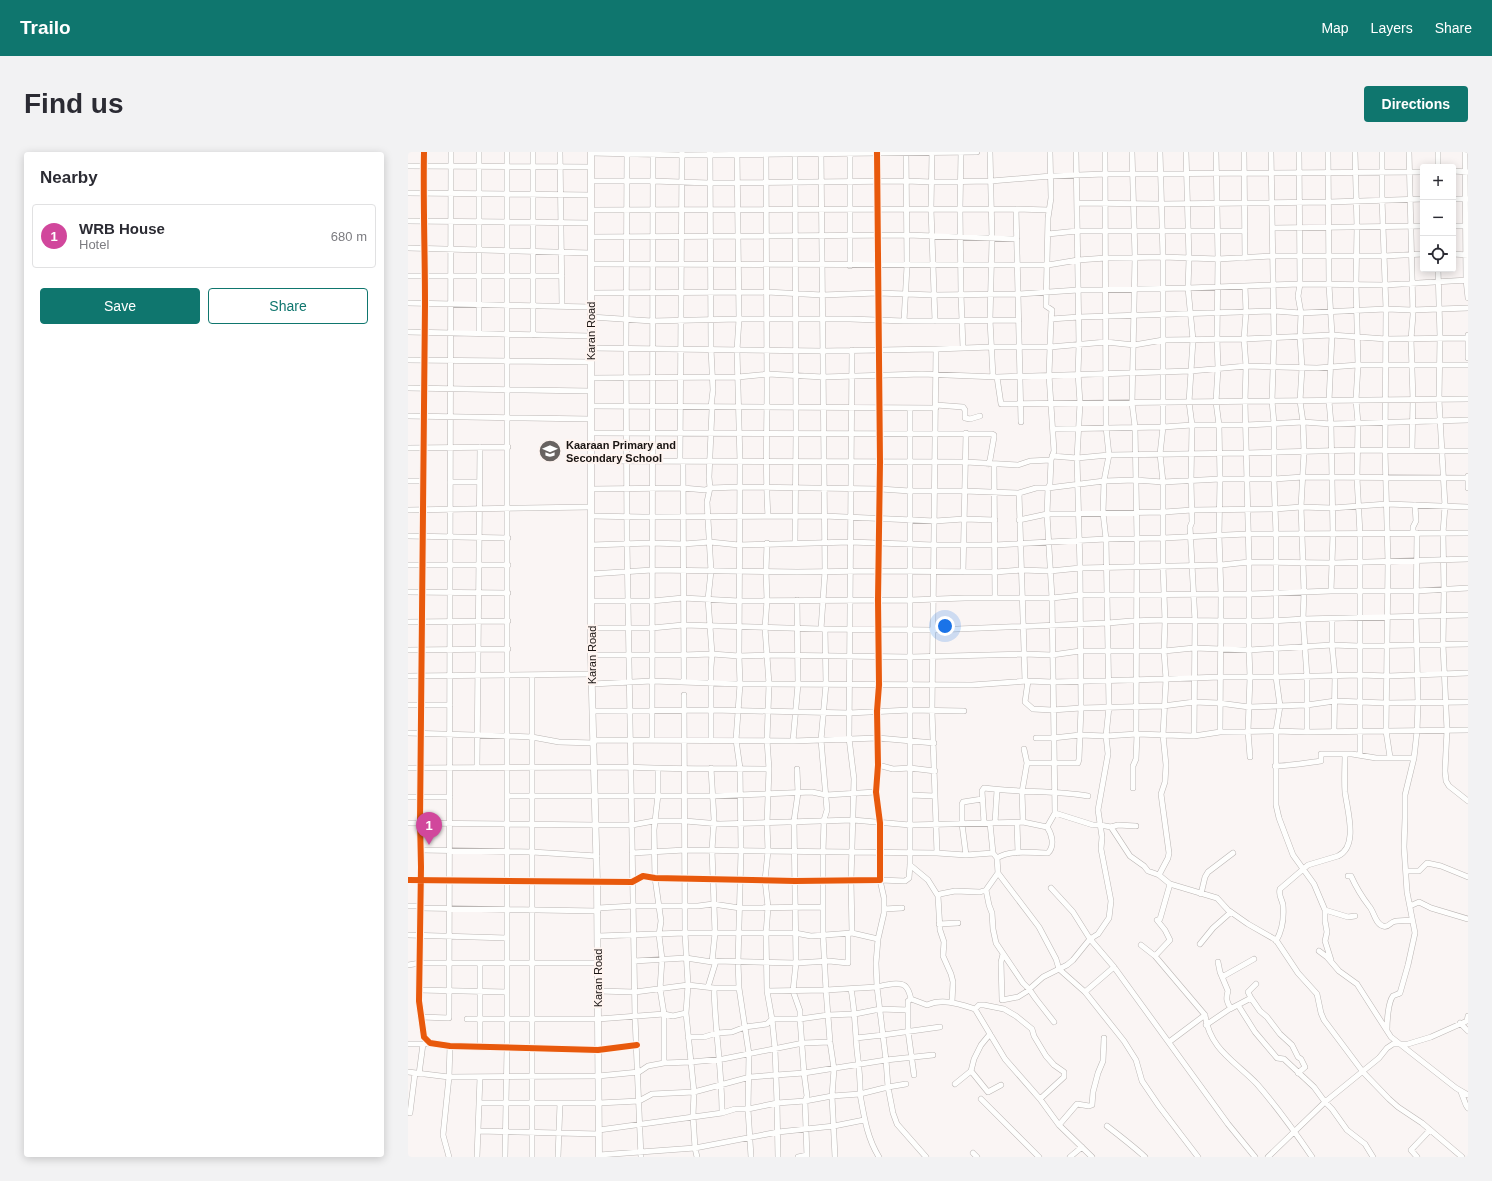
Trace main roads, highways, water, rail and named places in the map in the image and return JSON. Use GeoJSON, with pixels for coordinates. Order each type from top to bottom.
{"type":"FeatureCollection","features":[{"type":"Feature","properties":{"kind":"place","name":"Kaaraan Primary and Secondary School"},"geometry":{"type":"Point","coordinates":[550,451]}},
{"type":"Feature","properties":{"kind":"place","name":"WRB House"},"geometry":{"type":"Point","coordinates":[429,845]}}]}
